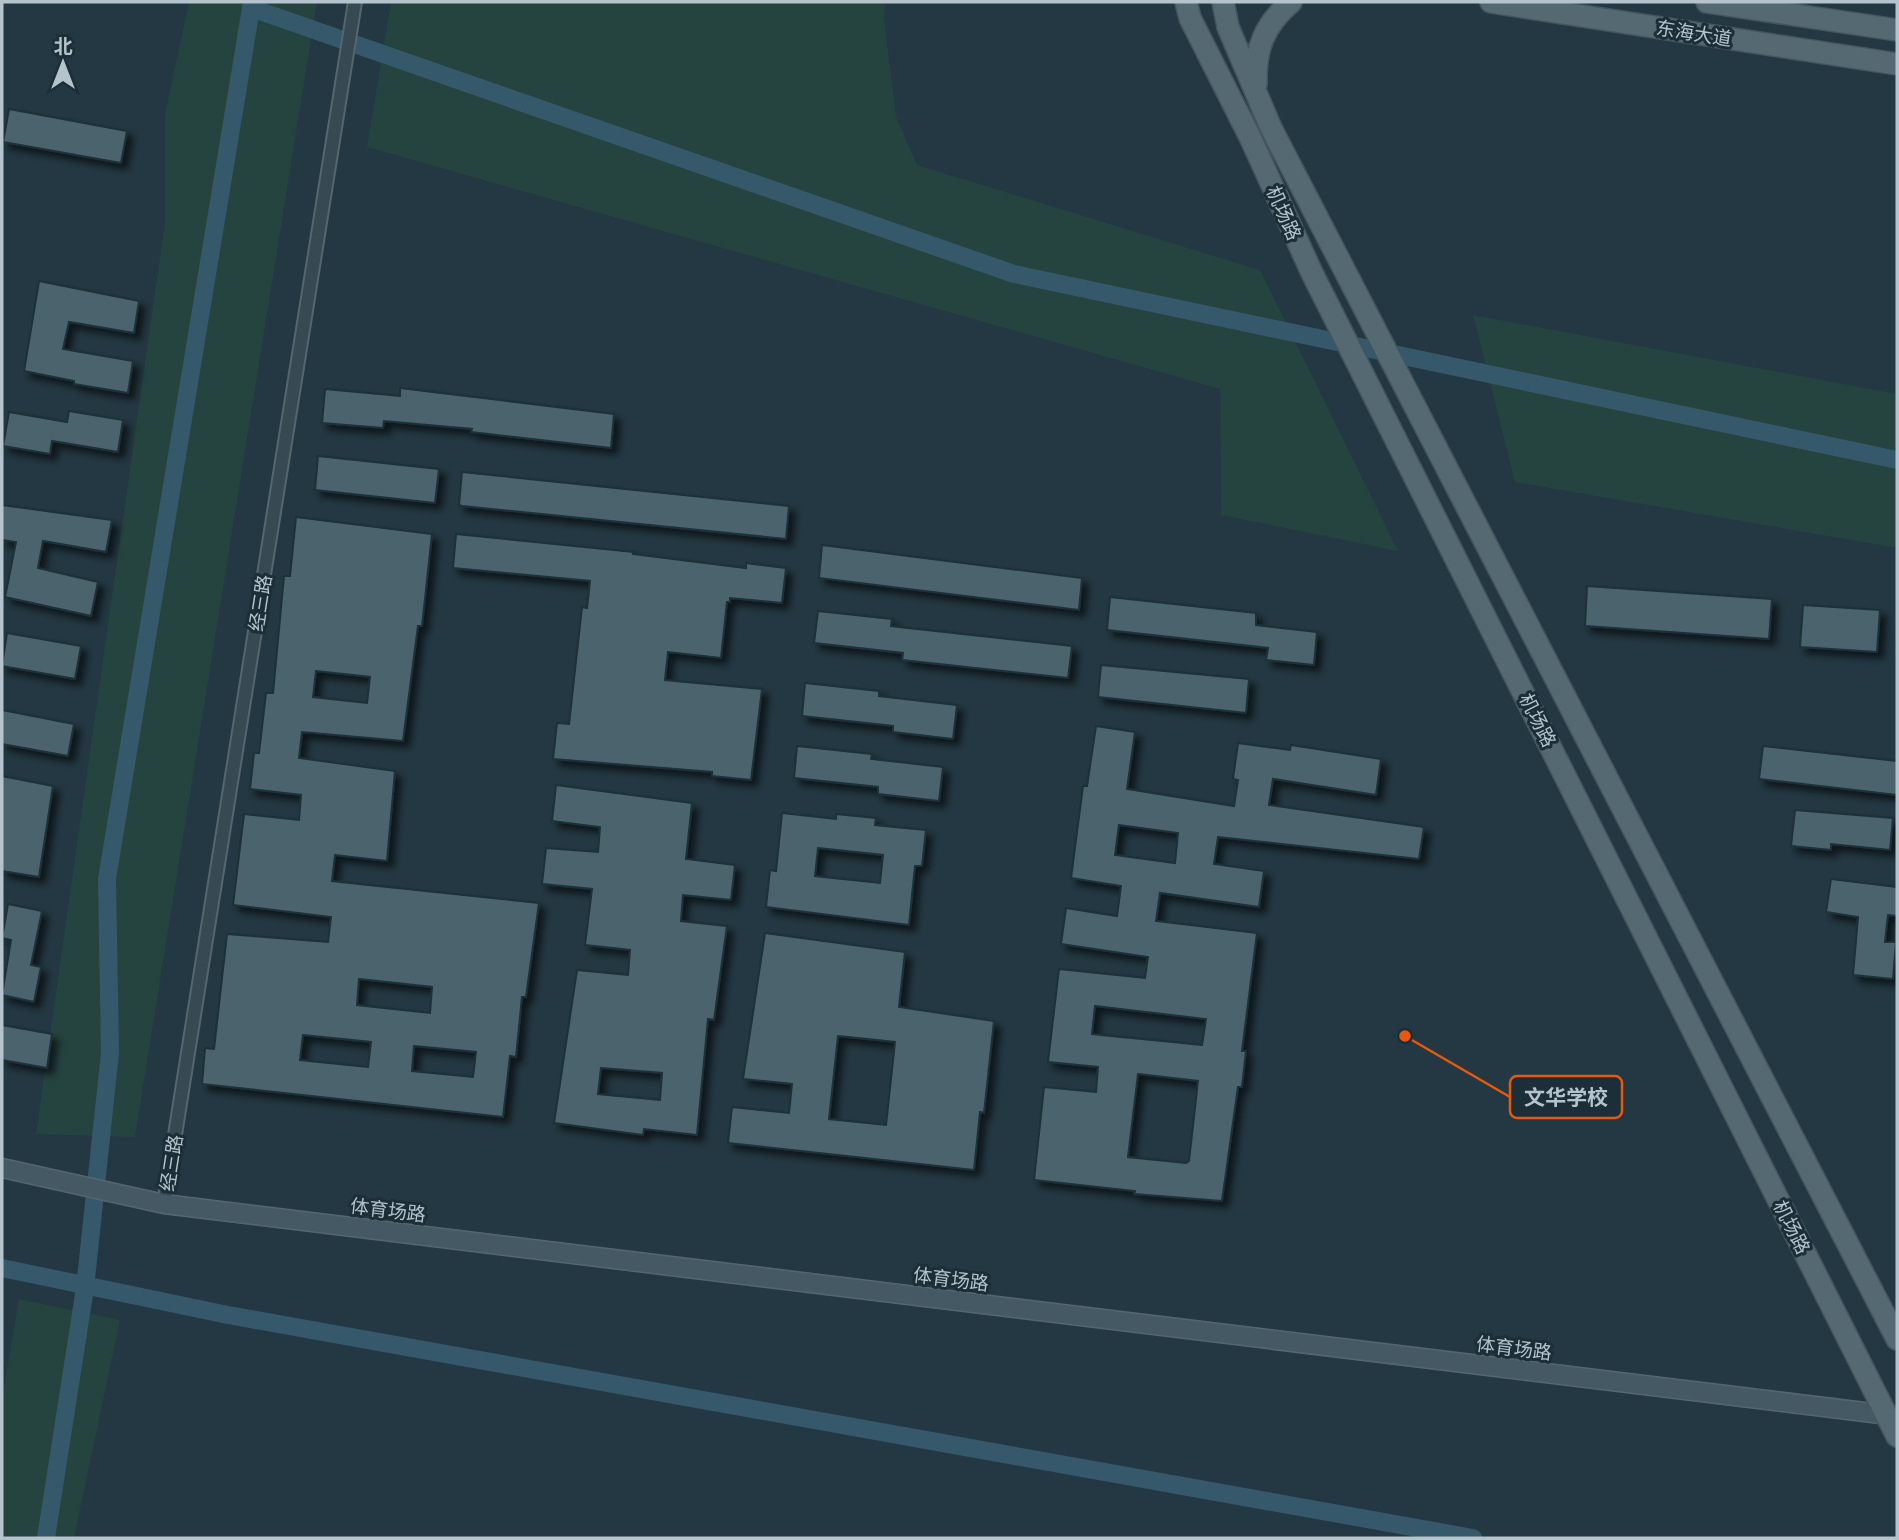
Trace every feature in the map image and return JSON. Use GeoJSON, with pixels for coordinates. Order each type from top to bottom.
{"type":"FeatureCollection","features":[{"type":"Feature","properties":{"kind":"main road","name":"机场路"},"geometry":{"type":"LineString","coordinates":[[1186,2],[1190,18],[1250,137],[1312,273],[1892,1415],[1897,1436]]}},
{"type":"Feature","properties":{"kind":"main road","name":"机场路"},"geometry":{"type":"LineString","coordinates":[[1223,2],[1228,27],[1256,93],[1345,270],[1897,1339]]}},
{"type":"Feature","properties":{"kind":"main road"},"geometry":{"type":"LineString","coordinates":[[1256,93],[1255,66],[1260,42],[1271,18],[1291,2]]}},
{"type":"Feature","properties":{"kind":"main road","name":"东海大道"},"geometry":{"type":"LineString","coordinates":[[1491,2],[1897,64]]}},
{"type":"Feature","properties":{"kind":"main road","name":"东海大道"},"geometry":{"type":"LineString","coordinates":[[1707,2],[1897,30]]}},
{"type":"Feature","properties":{"kind":"main road","name":"体育场路"},"geometry":{"type":"LineString","coordinates":[[2,1168],[164,1204],[1892,1415]]}},
{"type":"Feature","properties":{"kind":"street","name":"经三路"},"geometry":{"type":"LineString","coordinates":[[164,1204],[355,4]]}},
{"type":"Feature","properties":{"kind":"green space"},"geometry":{"type":"Polygon","coordinates":[[[189,2],[317,2],[135,1137],[36,1134],[165,222],[165,114],[189,2]]]}},
{"type":"Feature","properties":{"kind":"green space"},"geometry":{"type":"Polygon","coordinates":[[[391,2],[886,2],[884,18],[896,117],[917,165],[1260,270],[1398,551],[1221,515],[1220,389],[367,147],[391,2]]]}},
{"type":"Feature","properties":{"kind":"green space"},"geometry":{"type":"Polygon","coordinates":[[[1473,315],[1897,394],[1897,548],[1515,482],[1473,315]]]}},
{"type":"Feature","properties":{"kind":"green space"},"geometry":{"type":"Polygon","coordinates":[[[19,1299],[120,1320],[74,1538],[2,1538],[2,1399],[19,1299]]]}},
{"type":"Feature","properties":{"kind":"building"},"geometry":{"type":"Polygon","coordinates":[[[9,109],[127,131],[121,163],[3,142],[9,109]]]}},
{"type":"Feature","properties":{"kind":"building"},"geometry":{"type":"Polygon","coordinates":[[[39,281],[139,301],[134,333],[69,322],[63,349],[133,361],[128,393],[74,384],[74,381],[24,371],[39,281]]]}},
{"type":"Feature","properties":{"kind":"building"},"geometry":{"type":"Polygon","coordinates":[[[400,388],[614,414],[611,448],[471,432],[472,429],[384,421],[383,428],[322,423],[325,389],[400,396],[400,388]]]}},
{"type":"Feature","properties":{"kind":"building"},"geometry":{"type":"Polygon","coordinates":[[[69,411],[123,420],[118,452],[52,441],[50,454],[3,446],[9,412],[67,422],[69,411]]]}},
{"type":"Feature","properties":{"kind":"building"},"geometry":{"type":"Polygon","coordinates":[[[318,456],[439,469],[435,503],[315,490],[318,456]]]}},
{"type":"Feature","properties":{"kind":"building"},"geometry":{"type":"Polygon","coordinates":[[[462,472],[789,506],[786,539],[462,506],[459,505],[462,472]]]}},
{"type":"Feature","properties":{"kind":"building"},"geometry":{"type":"Polygon","coordinates":[[[2,505],[112,520],[106,552],[43,541],[38,568],[98,582],[91,616],[5,597],[16,542],[2,540],[2,505]]]}},
{"type":"Feature","properties":{"kind":"building"},"geometry":{"type":"Polygon","coordinates":[[[296,517],[432,534],[422,626],[418,626],[403,741],[302,732],[299,758],[395,771],[387,861],[335,855],[332,881],[539,903],[526,997],[522,997],[516,1057],[510,1056],[503,1117],[202,1084],[205,1048],[214,1049],[227,934],[328,942],[331,917],[233,905],[244,814],[299,820],[301,795],[250,789],[254,753],[259,753],[266,693],[273,693],[284,576],[290,576],[296,517]],[[316,671],[313,697],[367,703],[370,677],[316,671]],[[359,979],[357,1005],[430,1013],[432,987],[359,979]],[[303,1035],[300,1060],[368,1067],[371,1042],[303,1035]],[[414,1046],[412,1071],[473,1077],[476,1052],[414,1046]]]}},
{"type":"Feature","properties":{"kind":"building"},"geometry":{"type":"Polygon","coordinates":[[[456,534],[634,552],[633,554],[746,568],[746,563],[786,568],[782,603],[730,598],[730,602],[727,602],[721,658],[668,652],[665,680],[762,689],[751,780],[712,776],[712,772],[553,759],[557,723],[569,724],[582,607],[587,608],[590,581],[453,568],[456,534]]]}},
{"type":"Feature","properties":{"kind":"building"},"geometry":{"type":"Polygon","coordinates":[[[822,545],[1082,578],[1079,610],[819,578],[822,545]]]}},
{"type":"Feature","properties":{"kind":"building"},"geometry":{"type":"Polygon","coordinates":[[[1587,586],[1772,599],[1769,639],[1585,626],[1587,586]]]}},
{"type":"Feature","properties":{"kind":"building"},"geometry":{"type":"Polygon","coordinates":[[[1110,597],[1256,613],[1256,625],[1317,632],[1314,665],[1266,660],[1268,648],[1107,630],[1110,597]]]}},
{"type":"Feature","properties":{"kind":"building"},"geometry":{"type":"Polygon","coordinates":[[[1803,605],[1880,610],[1877,652],[1800,647],[1803,605]]]}},
{"type":"Feature","properties":{"kind":"building"},"geometry":{"type":"Polygon","coordinates":[[[818,611],[892,619],[891,626],[1072,646],[1068,678],[902,660],[903,653],[814,643],[818,611]]]}},
{"type":"Feature","properties":{"kind":"building"},"geometry":{"type":"Polygon","coordinates":[[[7,633],[81,646],[75,679],[2,666],[7,633]]]}},
{"type":"Feature","properties":{"kind":"building"},"geometry":{"type":"Polygon","coordinates":[[[1101,665],[1249,679],[1246,713],[1098,697],[1101,665]]]}},
{"type":"Feature","properties":{"kind":"building"},"geometry":{"type":"Polygon","coordinates":[[[805,683],[879,691],[879,696],[957,705],[953,739],[893,732],[893,726],[802,716],[805,683]]]}},
{"type":"Feature","properties":{"kind":"building"},"geometry":{"type":"Polygon","coordinates":[[[2,710],[74,724],[68,756],[2,744],[2,710]]]}},
{"type":"Feature","properties":{"kind":"building"},"geometry":{"type":"Polygon","coordinates":[[[1096,726],[1135,732],[1127,789],[1234,806],[1238,780],[1233,779],[1238,743],[1290,750],[1291,745],[1381,759],[1376,795],[1273,779],[1269,805],[1424,827],[1419,859],[1218,837],[1214,864],[1264,871],[1259,907],[1160,893],[1156,921],[1257,933],[1242,1051],[1246,1051],[1242,1087],[1238,1087],[1222,1201],[1134,1194],[1135,1191],[1034,1180],[1044,1087],[1096,1092],[1098,1067],[1048,1062],[1059,969],[1145,978],[1148,957],[1061,944],[1066,908],[1117,916],[1121,886],[1071,878],[1083,786],[1087,786],[1096,726]],[[1119,825],[1115,855],[1175,863],[1178,833],[1119,825]],[[1095,1006],[1092,1034],[1202,1045],[1206,1019],[1095,1006]],[[1138,1074],[1128,1157],[1186,1163],[1189,1161],[1198,1081],[1138,1074]]]}},
{"type":"Feature","properties":{"kind":"building"},"geometry":{"type":"Polygon","coordinates":[[[797,746],[872,754],[871,759],[943,767],[939,801],[878,794],[878,787],[794,778],[797,746]]]}},
{"type":"Feature","properties":{"kind":"building"},"geometry":{"type":"Polygon","coordinates":[[[1763,746],[1897,761],[1897,795],[1759,779],[1763,746]]]}},
{"type":"Feature","properties":{"kind":"building"},"geometry":{"type":"Polygon","coordinates":[[[2,776],[53,786],[39,877],[2,871],[2,776]]]}},
{"type":"Feature","properties":{"kind":"building"},"geometry":{"type":"Polygon","coordinates":[[[556,785],[692,803],[686,859],[735,865],[731,900],[683,895],[681,921],[727,926],[714,1020],[708,1019],[697,1135],[644,1129],[643,1135],[554,1123],[577,970],[628,975],[630,950],[585,945],[592,889],[542,884],[546,848],[598,852],[600,827],[552,821],[556,785]],[[601,1068],[598,1094],[660,1100],[662,1073],[601,1068]]]}},
{"type":"Feature","properties":{"kind":"building"},"geometry":{"type":"Polygon","coordinates":[[[1795,810],[1893,818],[1890,850],[1831,844],[1831,850],[1791,846],[1795,810]]]}},
{"type":"Feature","properties":{"kind":"building"},"geometry":{"type":"Polygon","coordinates":[[[782,813],[836,819],[836,814],[876,818],[875,825],[926,830],[922,866],[915,866],[909,925],[766,907],[770,870],[776,871],[782,813]],[[818,848],[815,876],[880,883],[883,855],[818,848]]]}},
{"type":"Feature","properties":{"kind":"building"},"geometry":{"type":"Polygon","coordinates":[[[1831,879],[1897,887],[1897,916],[1888,915],[1885,942],[1896,942],[1893,979],[1853,975],[1858,917],[1826,912],[1831,879]]]}},
{"type":"Feature","properties":{"kind":"building"},"geometry":{"type":"Polygon","coordinates":[[[8,904],[42,911],[31,965],[41,967],[34,1002],[2,995],[11,940],[2,938],[8,904]]]}},
{"type":"Feature","properties":{"kind":"building"},"geometry":{"type":"Polygon","coordinates":[[[765,933],[905,952],[899,1007],[994,1021],[984,1113],[980,1112],[974,1170],[728,1143],[732,1107],[789,1113],[792,1084],[743,1079],[765,933]],[[838,1036],[829,1119],[886,1125],[895,1042],[838,1036]]]}},
{"type":"Feature","properties":{"kind":"building"},"geometry":{"type":"Polygon","coordinates":[[[2,1025],[52,1034],[47,1068],[2,1060],[2,1025]]]}},
{"type":"Feature","properties":{"kind":"waterway"},"geometry":{"type":"LineString","coordinates":[[46,1538],[85,1288],[110,1053],[107,879],[252,2]]}},
{"type":"Feature","properties":{"kind":"waterway"},"geometry":{"type":"LineString","coordinates":[[251,8],[1014,274],[1897,460]]}},
{"type":"Feature","properties":{"kind":"waterway"},"geometry":{"type":"LineString","coordinates":[[2,1268],[228,1315],[1473,1538]]}},
{"type":"Feature","properties":{"kind":"place","name":"文华学校"},"geometry":{"type":"Point","coordinates":[1405,1036]}}]}
